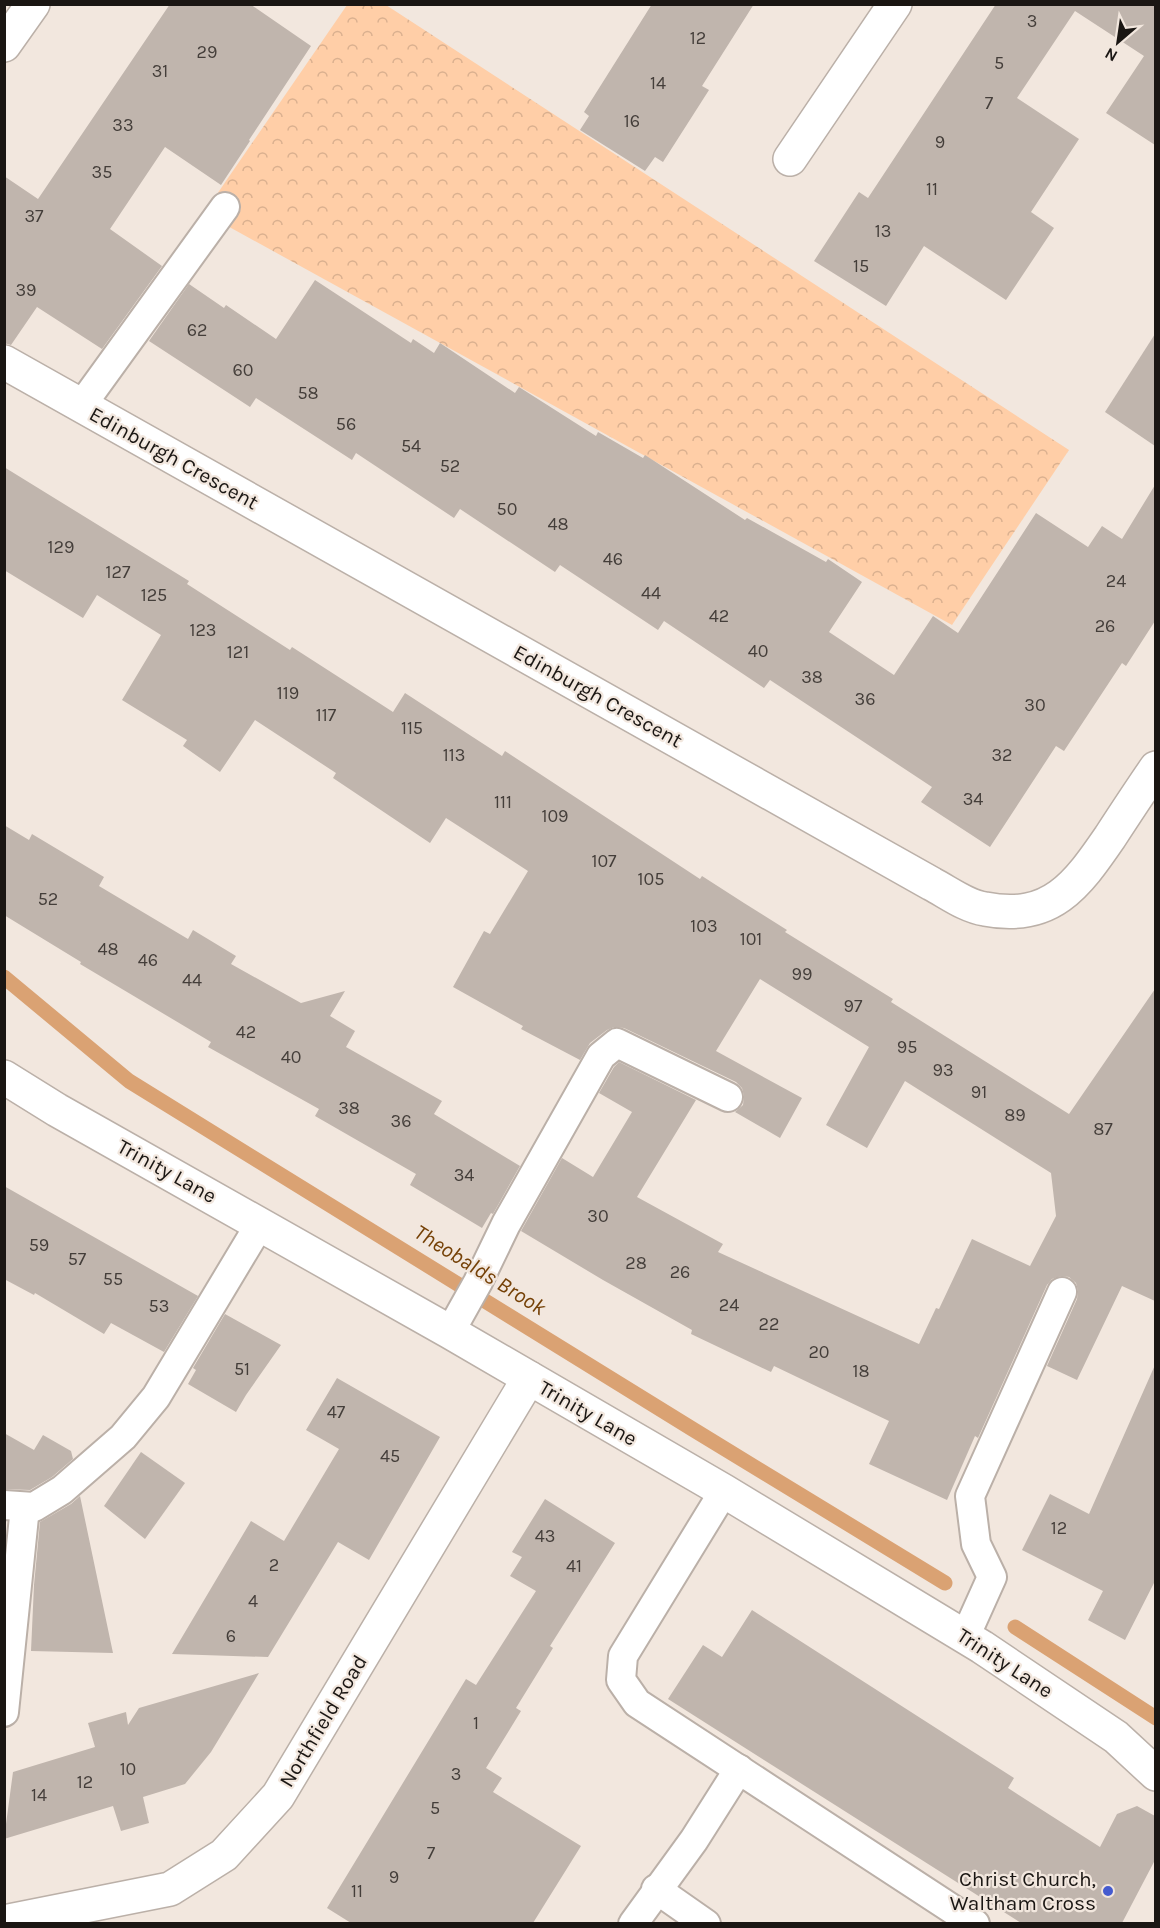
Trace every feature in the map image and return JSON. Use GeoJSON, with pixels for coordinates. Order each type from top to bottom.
{"type":"FeatureCollection","features":[{"type":"Feature","properties":{"kind":"street"},"geometry":{"type":"LineString","coordinates":[[4,45],[33,4]]}},
{"type":"Feature","properties":{"kind":"street"},"geometry":{"type":"LineString","coordinates":[[790,159],[895,4]]}},
{"type":"Feature","properties":{"kind":"street","name":"Edinburgh Crescent"},"geometry":{"type":"LineString","coordinates":[[4,362],[948,893],[984,909],[1018,911],[1050,903],[1064,894],[1085,874],[1155,768]]}},
{"type":"Feature","properties":{"kind":"street","name":"Trinity Lane"},"geometry":{"type":"LineString","coordinates":[[4,1077],[57,1110],[450,1332],[724,1491],[965,1636],[1116,1737],[1155,1774]]}},
{"type":"Feature","properties":{"kind":"street","name":"Northfield Road"},"geometry":{"type":"LineString","coordinates":[[4,1922],[170,1889],[224,1855],[278,1796],[529,1378]]}},
{"type":"Feature","properties":{"kind":"lane"},"geometry":{"type":"LineString","coordinates":[[81,406],[225,207]]}},
{"type":"Feature","properties":{"kind":"lane"},"geometry":{"type":"LineString","coordinates":[[450,1332],[506,1224],[601,1056],[617,1043],[728,1097]]}},
{"type":"Feature","properties":{"kind":"lane"},"geometry":{"type":"LineString","coordinates":[[4,1712],[15,1506],[34,1508],[62,1490],[123,1437],[156,1397],[260,1224]]}},
{"type":"Feature","properties":{"kind":"lane"},"geometry":{"type":"LineString","coordinates":[[965,1636],[992,1577],[976,1544],[969,1496],[1062,1292]]}},
{"type":"Feature","properties":{"kind":"lane"},"geometry":{"type":"LineString","coordinates":[[724,1491],[623,1656],[621,1680],[637,1703],[975,1923]]}},
{"type":"Feature","properties":{"kind":"lane"},"geometry":{"type":"LineString","coordinates":[[633,1923],[694,1840],[739,1769]]}},
{"type":"Feature","properties":{"kind":"lane"},"geometry":{"type":"LineString","coordinates":[[656,1889],[706,1923]]}},
{"type":"Feature","properties":{"kind":"green space"},"geometry":{"type":"Polygon","coordinates":[[[347,5],[386,5],[1069,450],[952,625],[204,213],[347,5]]]}},
{"type":"Feature","properties":{"kind":"building"},"geometry":{"type":"Polygon","coordinates":[[[170,4],[250,4],[311,46],[221,185],[165,147],[110,229],[162,266],[102,349],[37,307],[11,345],[4,343],[4,176],[38,199],[170,4]]]}},
{"type":"Feature","properties":{"kind":"building"},"geometry":{"type":"Polygon","coordinates":[[[652,4],[754,4],[702,86],[709,90],[663,162],[655,157],[645,171],[580,130],[589,116],[584,112],[652,4]]]}},
{"type":"Feature","properties":{"kind":"building"},"geometry":{"type":"Polygon","coordinates":[[[996,4],[1155,4],[1155,145],[1106,113],[1144,56],[1075,11],[1017,98],[1079,139],[1031,212],[1054,228],[1006,300],[924,246],[886,306],[814,261],[859,192],[868,198],[996,4]]]}},
{"type":"Feature","properties":{"kind":"building"},"geometry":{"type":"Polygon","coordinates":[[[315,280],[411,343],[413,339],[434,353],[440,343],[515,393],[519,387],[596,436],[598,432],[643,458],[645,455],[745,520],[747,518],[826,562],[828,559],[862,582],[829,632],[894,675],[933,616],[958,633],[1036,513],[1088,547],[1102,526],[1122,539],[1155,485],[1155,621],[1126,666],[1122,663],[1064,751],[1056,746],[990,847],[921,802],[932,787],[770,680],[764,688],[664,621],[658,630],[560,565],[555,572],[460,509],[454,518],[356,453],[352,460],[256,398],[250,407],[149,341],[189,284],[224,308],[226,305],[276,339],[315,280]]]}},
{"type":"Feature","properties":{"kind":"building"},"geometry":{"type":"Polygon","coordinates":[[[1155,334],[1155,446],[1105,412],[1155,334]]]}},
{"type":"Feature","properties":{"kind":"building"},"geometry":{"type":"Polygon","coordinates":[[[4,467],[189,581],[187,584],[290,650],[292,647],[393,712],[405,693],[502,756],[505,751],[700,879],[702,876],[787,930],[785,932],[893,999],[891,1002],[1069,1114],[1155,989],[1155,1301],[1122,1286],[1077,1380],[1047,1366],[1077,1299],[1078,1291],[1076,1283],[1069,1277],[1061,1276],[1052,1279],[1047,1285],[978,1438],[975,1436],[947,1500],[869,1464],[889,1421],[774,1366],[771,1372],[691,1334],[692,1330],[521,1231],[562,1158],[593,1177],[632,1112],[599,1093],[619,1062],[696,1100],[637,1197],[723,1244],[718,1252],[919,1344],[936,1308],[939,1309],[972,1239],[1030,1266],[1056,1216],[1051,1173],[905,1081],[867,1148],[826,1125],[869,1047],[760,979],[716,1051],[802,1098],[780,1138],[735,1112],[743,1105],[744,1096],[742,1088],[736,1082],[624,1028],[614,1027],[607,1030],[590,1043],[580,1060],[521,1029],[523,1026],[453,987],[484,931],[490,934],[528,871],[446,818],[430,843],[333,778],[336,773],[255,720],[220,772],[183,746],[187,740],[122,700],[161,635],[97,595],[83,618],[4,570],[4,467]]]}},
{"type":"Feature","properties":{"kind":"building"},"geometry":{"type":"Polygon","coordinates":[[[4,825],[29,840],[32,834],[104,877],[99,886],[188,939],[193,930],[236,956],[231,964],[301,1003],[345,991],[330,1016],[355,1031],[346,1047],[442,1101],[434,1114],[520,1166],[493,1214],[491,1213],[482,1228],[410,1185],[416,1174],[315,1116],[319,1109],[208,1047],[211,1042],[80,964],[81,962],[4,915],[4,825]]]}},
{"type":"Feature","properties":{"kind":"building"},"geometry":{"type":"Polygon","coordinates":[[[4,1186],[198,1296],[164,1352],[111,1323],[104,1334],[35,1293],[34,1295],[4,1279],[4,1186]]]}},
{"type":"Feature","properties":{"kind":"building"},"geometry":{"type":"Polygon","coordinates":[[[225,1314],[281,1345],[236,1412],[188,1384],[196,1370],[193,1368],[225,1314]]]}},
{"type":"Feature","properties":{"kind":"building"},"geometry":{"type":"Polygon","coordinates":[[[1155,1365],[1155,1581],[1125,1640],[1088,1620],[1103,1591],[1022,1550],[1050,1494],[1089,1514],[1155,1365]]]}},
{"type":"Feature","properties":{"kind":"building"},"geometry":{"type":"Polygon","coordinates":[[[337,1378],[440,1437],[369,1560],[338,1542],[268,1657],[172,1654],[251,1521],[284,1541],[339,1449],[306,1430],[337,1378]]]}},
{"type":"Feature","properties":{"kind":"building"},"geometry":{"type":"Polygon","coordinates":[[[4,1433],[34,1450],[43,1435],[71,1451],[73,1459],[52,1477],[30,1490],[4,1489],[4,1433]]]}},
{"type":"Feature","properties":{"kind":"building"},"geometry":{"type":"Polygon","coordinates":[[[141,1452],[185,1483],[145,1539],[104,1506],[141,1452]]]}},
{"type":"Feature","properties":{"kind":"building"},"geometry":{"type":"Polygon","coordinates":[[[80,1496],[113,1653],[31,1651],[40,1522],[71,1504],[80,1496]]]}},
{"type":"Feature","properties":{"kind":"building"},"geometry":{"type":"Polygon","coordinates":[[[545,1499],[615,1543],[550,1646],[553,1648],[516,1708],[521,1711],[486,1768],[502,1778],[493,1792],[581,1846],[533,1923],[351,1923],[327,1908],[466,1679],[476,1685],[536,1591],[510,1576],[522,1557],[512,1552],[545,1499]]]}},
{"type":"Feature","properties":{"kind":"building"},"geometry":{"type":"Polygon","coordinates":[[[752,1610],[1014,1778],[1008,1788],[1100,1847],[1117,1814],[1137,1806],[1155,1816],[1155,1860],[1122,1923],[1021,1923],[668,1699],[703,1645],[722,1657],[752,1610]]]}},
{"type":"Feature","properties":{"kind":"building"},"geometry":{"type":"Polygon","coordinates":[[[259,1673],[211,1752],[185,1784],[143,1797],[149,1823],[121,1831],[113,1806],[4,1839],[13,1772],[95,1747],[88,1723],[126,1712],[128,1725],[139,1708],[259,1673]]]}},
{"type":"Feature","properties":{"kind":"waterway","name":"Theobalds Brook"},"geometry":{"type":"LineString","coordinates":[[4,977],[129,1081],[945,1583]]}},
{"type":"Feature","properties":{"kind":"waterway","name":"Theobalds Brook"},"geometry":{"type":"LineString","coordinates":[[1015,1627],[1156,1718]]}},
{"type":"Feature","properties":{"kind":"place","name":"Christ Church, Waltham Cross"},"geometry":{"type":"Point","coordinates":[1108,1891]}}]}
